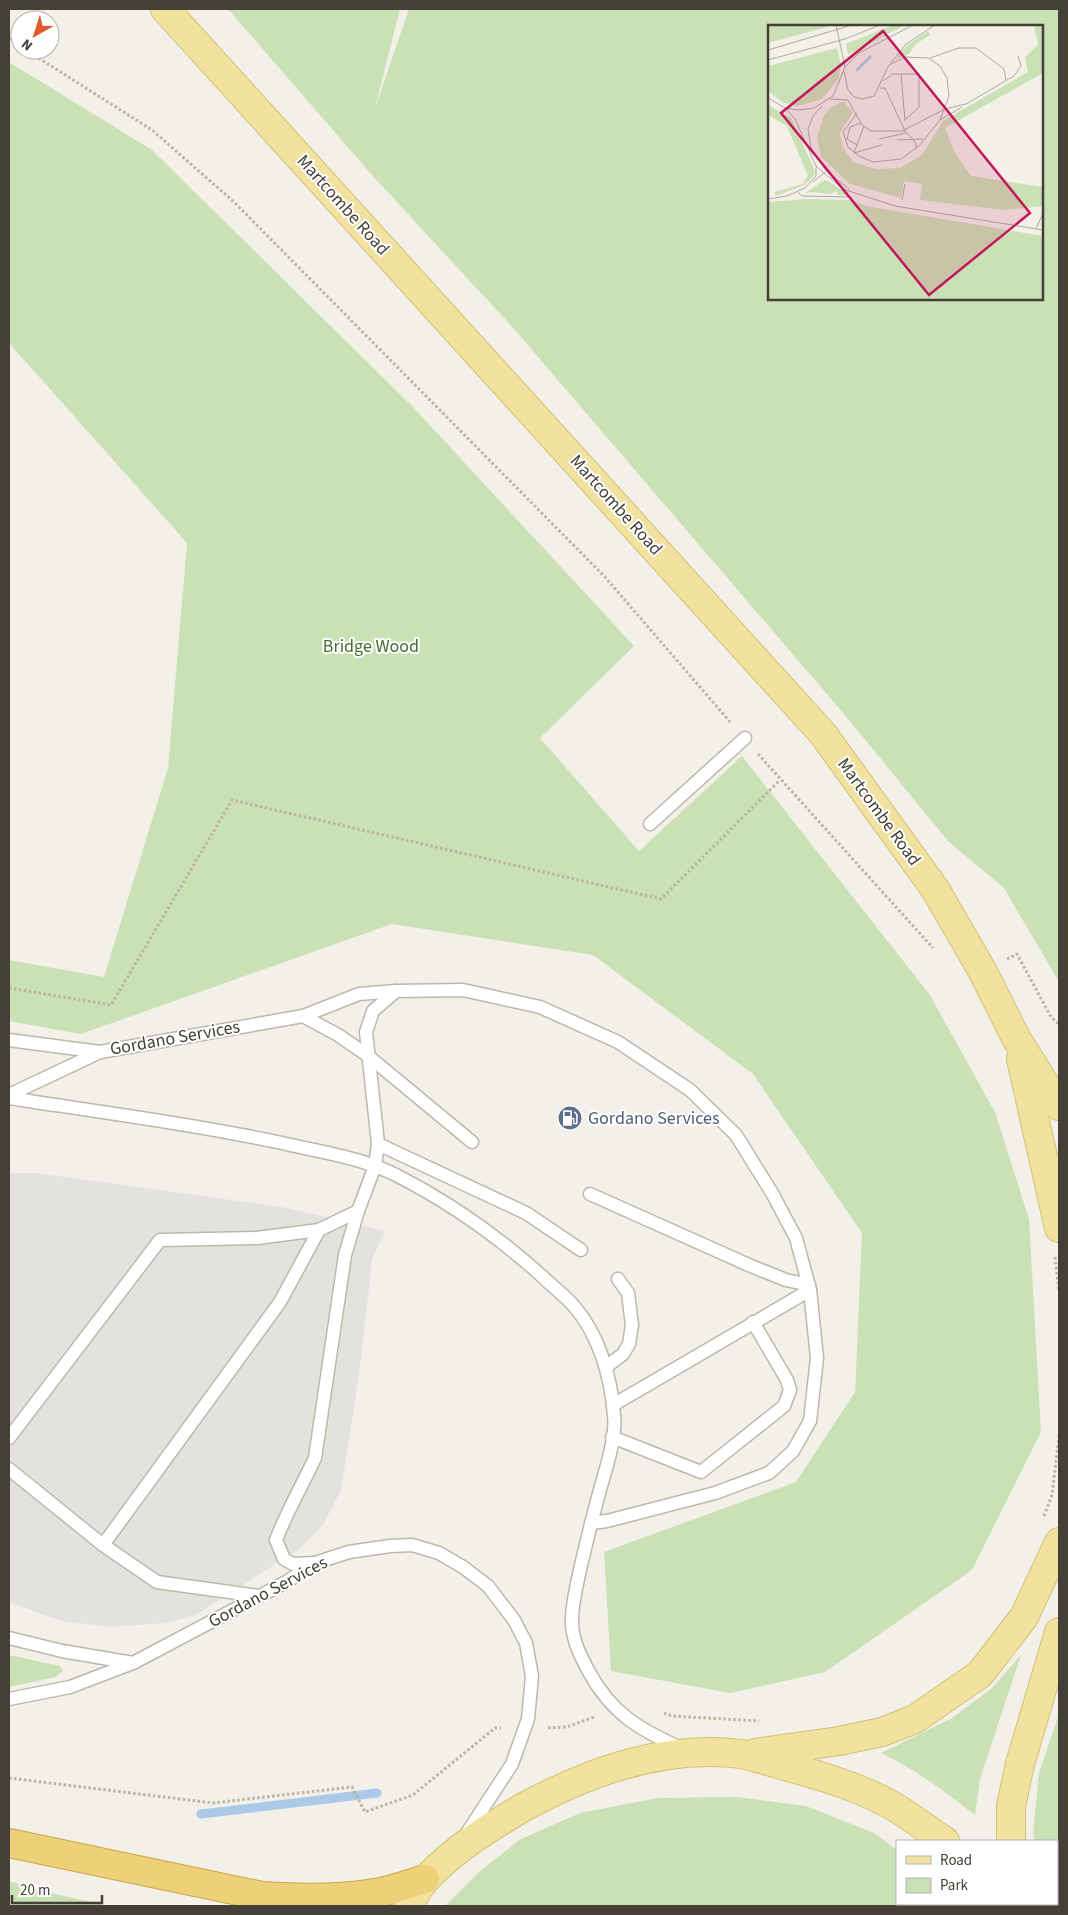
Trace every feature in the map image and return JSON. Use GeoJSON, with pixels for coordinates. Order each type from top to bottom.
{"type":"FeatureCollection","features":[{"type":"Feature","properties":{"kind":"highway"},"geometry":{"type":"LineString","coordinates":[[9,1843],[262,1896],[302,1899],[334,1898],[382,1892],[425,1879]]}},
{"type":"Feature","properties":{"kind":"main road","name":"Martcombe Road"},"geometry":{"type":"LineString","coordinates":[[165,9],[823,734],[935,890],[984,972],[1016,1038],[1059,1106]]}},
{"type":"Feature","properties":{"kind":"main road","name":"Martcombe Road"},"geometry":{"type":"LineString","coordinates":[[1016,1038],[1059,1228]]}},
{"type":"Feature","properties":{"kind":"main road"},"geometry":{"type":"LineString","coordinates":[[743,1755],[840,1741],[882,1732],[915,1720],[980,1674],[1024,1616],[1059,1542]]}},
{"type":"Feature","properties":{"kind":"main road"},"geometry":{"type":"LineString","coordinates":[[1011,1840],[1011,1806],[1020,1764],[1059,1632]]}},
{"type":"Feature","properties":{"kind":"main road"},"geometry":{"type":"LineString","coordinates":[[408,1906],[425,1879],[454,1854],[504,1819],[556,1791],[616,1766],[692,1752],[743,1755],[833,1779],[896,1808],[943,1840]]}},
{"type":"Feature","properties":{"kind":"lane"},"geometry":{"type":"LineString","coordinates":[[650,824],[745,738]]}},
{"type":"Feature","properties":{"kind":"lane","name":"Gordano Services"},"geometry":{"type":"LineString","coordinates":[[9,1096],[100,1052],[303,1016],[359,994],[396,991],[463,990],[540,1007],[618,1042],[690,1090],[736,1135],[767,1184],[796,1238],[810,1287],[817,1358],[810,1421],[793,1451],[769,1473],[715,1493],[607,1521],[591,1522]]}},
{"type":"Feature","properties":{"kind":"lane"},"geometry":{"type":"LineString","coordinates":[[316,1563],[293,1564],[284,1559],[276,1540],[285,1517],[314,1458],[345,1255],[358,1212],[376,1166],[378,1144],[366,1032],[373,1011],[396,991]]}},
{"type":"Feature","properties":{"kind":"lane"},"geometry":{"type":"LineString","coordinates":[[303,1016],[338,1035],[367,1055],[472,1142]]}},
{"type":"Feature","properties":{"kind":"lane"},"geometry":{"type":"LineString","coordinates":[[9,1040],[100,1052]]}},
{"type":"Feature","properties":{"kind":"lane","name":"Gordano Services"},"geometry":{"type":"LineString","coordinates":[[9,1096],[221,1130],[351,1158],[376,1166],[448,1204],[521,1258],[574,1306],[592,1335],[606,1367],[615,1417],[608,1460],[591,1522],[575,1595],[572,1623],[578,1652],[608,1701],[629,1721],[652,1735],[692,1752]]}},
{"type":"Feature","properties":{"kind":"lane"},"geometry":{"type":"LineString","coordinates":[[378,1144],[526,1213],[581,1250]]}},
{"type":"Feature","properties":{"kind":"lane"},"geometry":{"type":"LineString","coordinates":[[590,1194],[751,1266],[810,1287]]}},
{"type":"Feature","properties":{"kind":"lane"},"geometry":{"type":"LineString","coordinates":[[9,1438],[160,1240],[257,1238],[319,1230],[358,1212]]}},
{"type":"Feature","properties":{"kind":"lane"},"geometry":{"type":"LineString","coordinates":[[103,1545],[280,1302],[319,1230]]}},
{"type":"Feature","properties":{"kind":"lane"},"geometry":{"type":"LineString","coordinates":[[606,1367],[623,1354],[630,1344],[632,1326],[628,1293],[618,1279]]}},
{"type":"Feature","properties":{"kind":"lane"},"geometry":{"type":"LineString","coordinates":[[613,1405],[810,1287]]}},
{"type":"Feature","properties":{"kind":"lane"},"geometry":{"type":"LineString","coordinates":[[612,1437],[701,1472],[784,1406],[790,1390],[787,1380],[753,1322]]}},
{"type":"Feature","properties":{"kind":"lane"},"geometry":{"type":"LineString","coordinates":[[9,1470],[103,1545],[157,1582],[259,1596]]}},
{"type":"Feature","properties":{"kind":"lane","name":"Gordano Services"},"geometry":{"type":"LineString","coordinates":[[9,1699],[70,1687],[133,1662],[288,1582],[316,1563],[349,1552],[390,1546],[412,1545],[439,1554],[463,1567],[488,1586],[514,1620],[526,1643],[532,1676],[528,1720],[512,1764],[454,1854]]}},
{"type":"Feature","properties":{"kind":"lane"},"geometry":{"type":"LineString","coordinates":[[9,1638],[62,1651],[133,1662]]}},
{"type":"Feature","properties":{"kind":"path"},"geometry":{"type":"LineString","coordinates":[[42,60],[152,130],[234,202],[605,578],[745,738]]}},
{"type":"Feature","properties":{"kind":"path"},"geometry":{"type":"LineString","coordinates":[[9,988],[111,1005],[232,800],[661,900],[780,780]]}},
{"type":"Feature","properties":{"kind":"path"},"geometry":{"type":"LineString","coordinates":[[1043,1520],[1052,1495],[1059,1436]]}},
{"type":"Feature","properties":{"kind":"path"},"geometry":{"type":"LineString","coordinates":[[9,1778],[213,1803],[352,1786],[365,1812],[412,1795],[495,1728],[523,1730],[567,1727],[615,1708]]}},
{"type":"Feature","properties":{"kind":"path"},"geometry":{"type":"LineString","coordinates":[[663,1713],[672,1716],[761,1722]]}},
{"type":"Feature","properties":{"kind":"green space"},"geometry":{"type":"Polygon","coordinates":[[[228,9],[400,9],[375,108],[409,9],[1059,9],[1059,982],[1004,888],[948,841],[844,714],[515,330],[372,175],[228,9]]]}},
{"type":"Feature","properties":{"kind":"green space","name":"Bridge Wood"},"geometry":{"type":"Polygon","coordinates":[[[9,62],[152,150],[413,407],[634,646],[540,738],[639,851],[742,756],[930,995],[995,1112],[1029,1219],[1041,1432],[972,1570],[825,1672],[730,1693],[611,1671],[604,1552],[796,1482],[855,1392],[862,1233],[753,1074],[593,955],[392,924],[81,1034],[9,1021],[9,960],[104,977],[168,768],[187,543],[9,343],[9,62]]]}},
{"type":"Feature","properties":{"kind":"green space"},"geometry":{"type":"Polygon","coordinates":[[[9,1655],[60,1666],[63,1671],[56,1677],[9,1687],[9,1655]]]}},
{"type":"Feature","properties":{"kind":"green space"},"geometry":{"type":"Polygon","coordinates":[[[1021,1655],[980,1779],[975,1815],[941,1789],[894,1759],[881,1753],[952,1718],[991,1689],[1021,1655]]]}},
{"type":"Feature","properties":{"kind":"green space"},"geometry":{"type":"Polygon","coordinates":[[[1059,1714],[1059,1906],[1058,1840],[1035,1840],[1033,1833],[1039,1773],[1059,1714]]]}},
{"type":"Feature","properties":{"kind":"green space"},"geometry":{"type":"Polygon","coordinates":[[[737,1797],[806,1806],[874,1833],[896,1849],[896,1905],[957,1906],[445,1906],[478,1873],[519,1840],[580,1813],[658,1798],[737,1797]]]}},
{"type":"Feature","properties":{"kind":"green space"},"geometry":{"type":"Polygon","coordinates":[[[9,1881],[42,1891],[109,1906],[9,1906],[9,1881]]]}},
{"type":"Feature","properties":{"kind":"shaded area"},"geometry":{"type":"Polygon","coordinates":[[[9,1173],[37,1173],[282,1207],[385,1231],[372,1260],[359,1375],[341,1490],[323,1525],[299,1549],[194,1616],[166,1623],[110,1627],[61,1621],[9,1602],[9,1173]]]}},
{"type":"Feature","properties":{"kind":"waterway"},"geometry":{"type":"LineString","coordinates":[[201,1814],[377,1793]]}},
{"type":"Feature","properties":{"kind":"place","name":"Gordano Services"},"geometry":{"type":"Point","coordinates":[570,1118]}}]}
